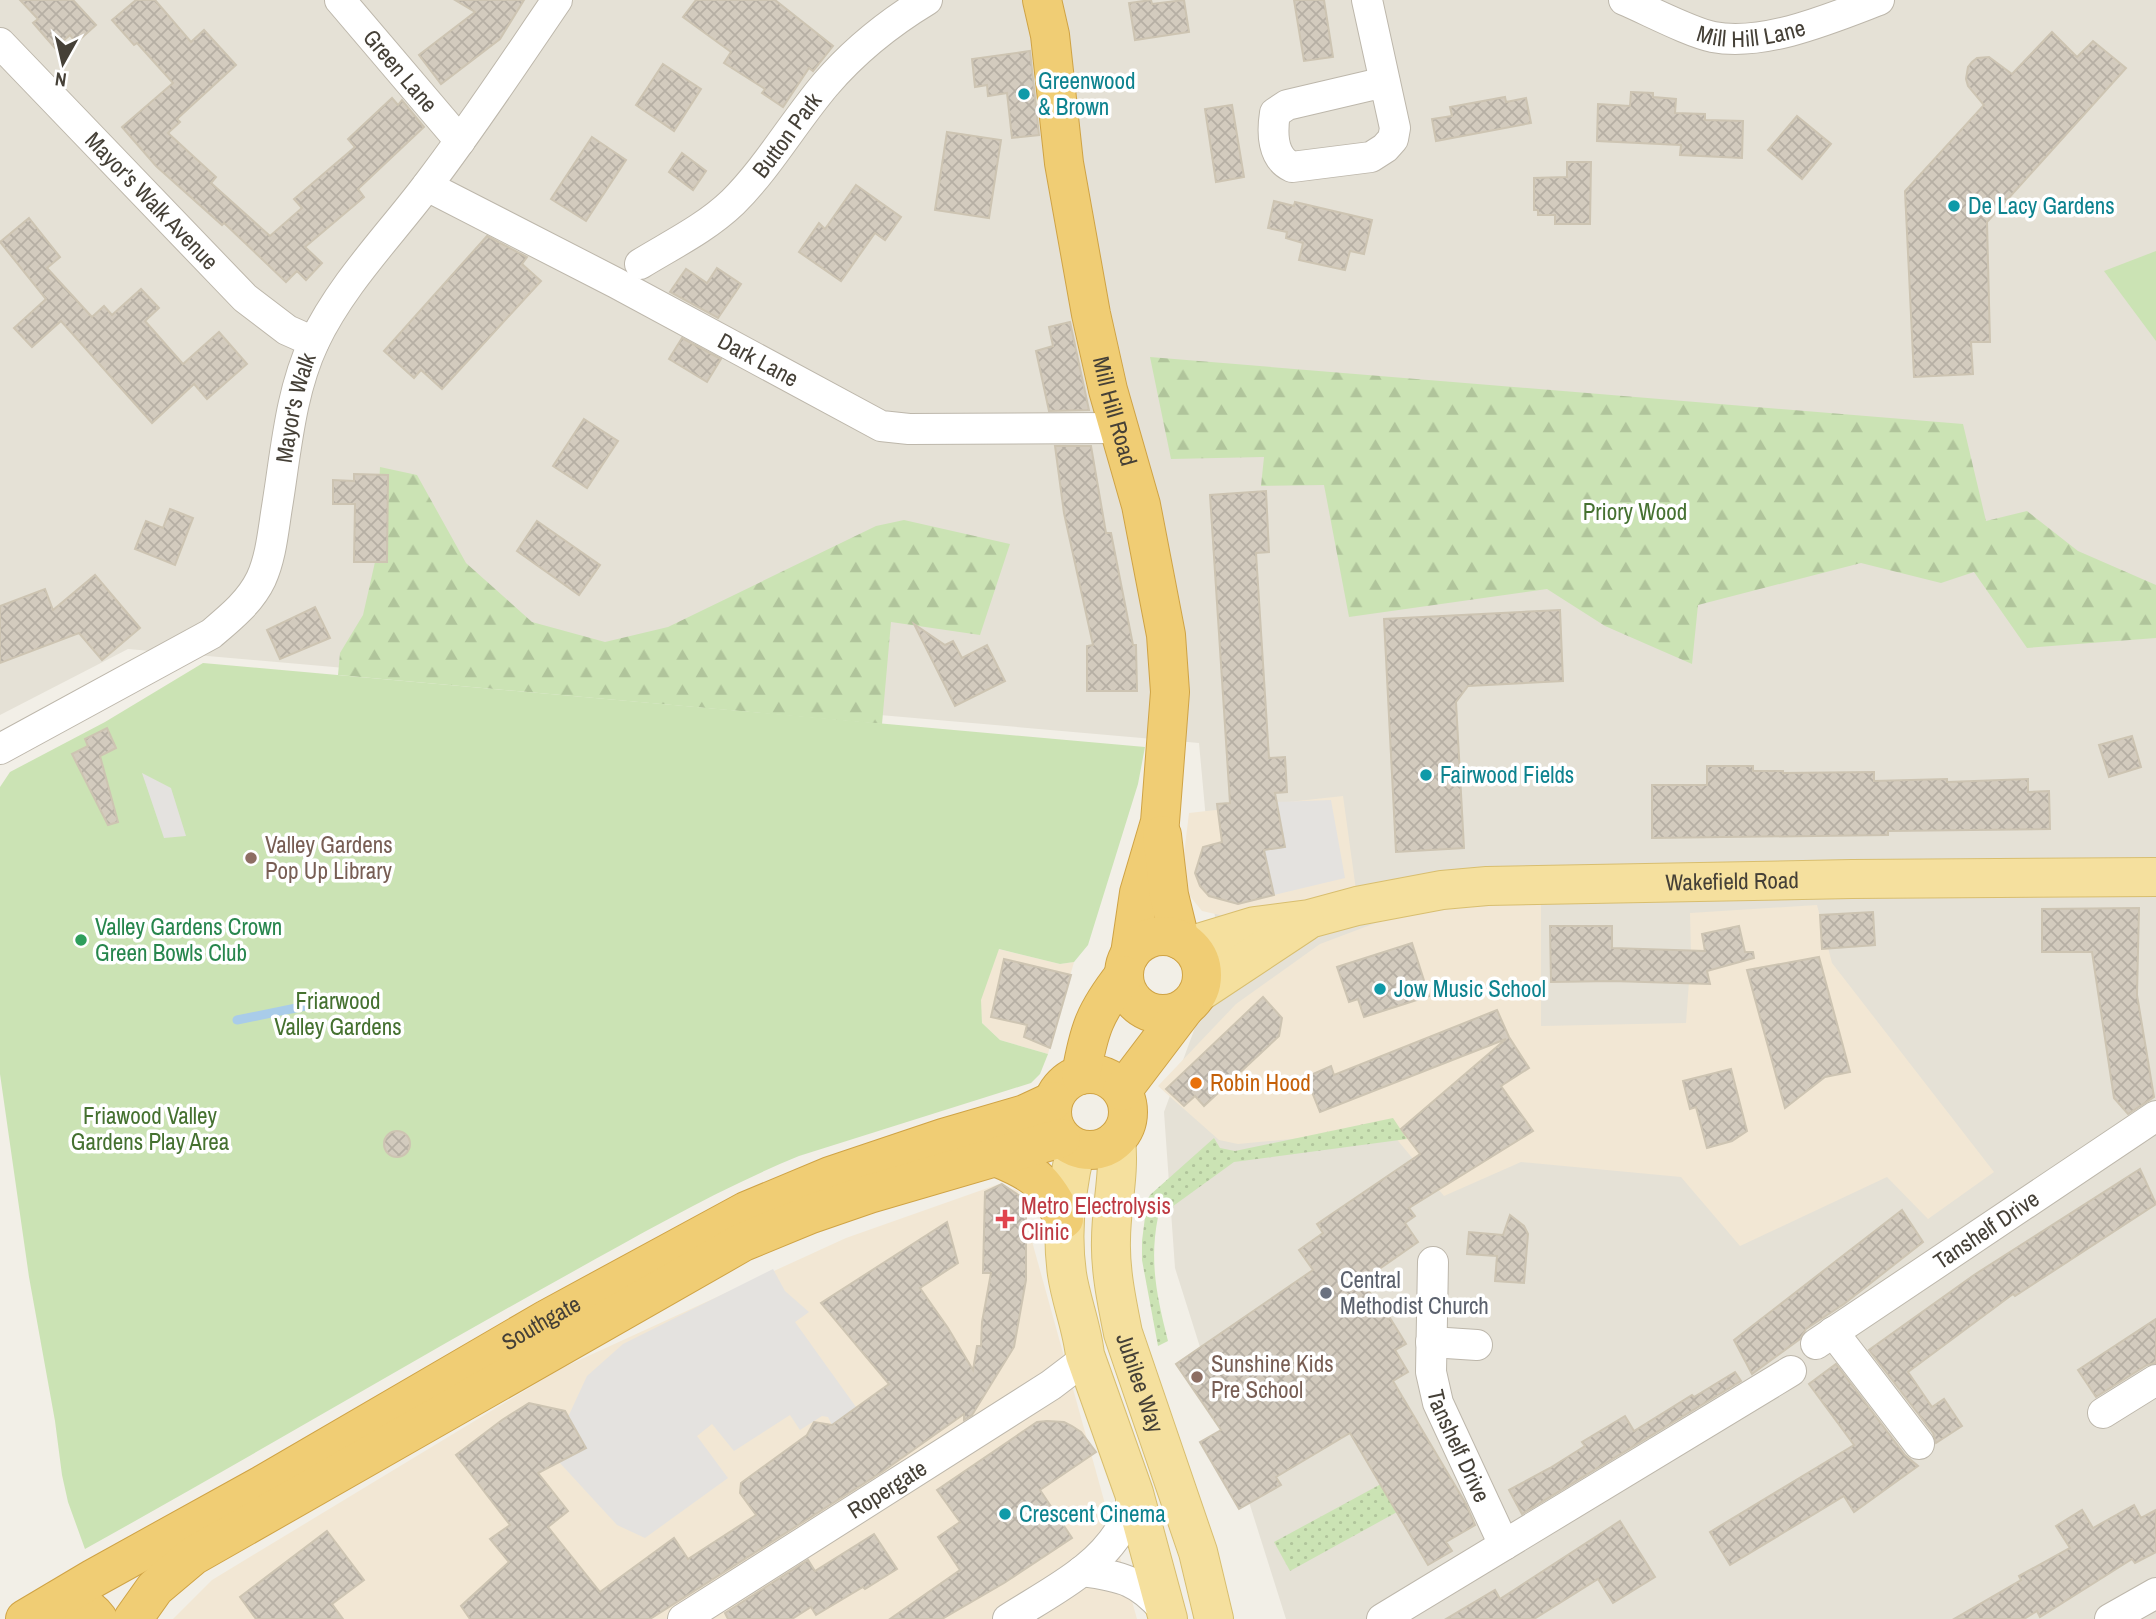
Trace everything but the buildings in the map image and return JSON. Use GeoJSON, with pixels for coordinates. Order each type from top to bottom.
{"type":"FeatureCollection","features":[{"type":"Feature","properties":{"kind":"highway","name":"Mill Hill Road"},"geometry":{"type":"LineString","coordinates":[[1042,0],[1050,35],[1064,163],[1091,314],[1118,428],[1141,505],[1166,635],[1170,692],[1160,822],[1139,892],[1127,964]]}},
{"type":"Feature","properties":{"kind":"highway","name":"Mill Hill Road"},"geometry":{"type":"LineString","coordinates":[[1160,822],[1169,895],[1185,943]]}},
{"type":"Feature","properties":{"kind":"highway"},"geometry":{"type":"LineString","coordinates":[[1081,1075],[1091,1027],[1102,1002],[1138,945],[1158,936],[1185,943],[1198,956],[1202,981],[1192,1000],[1122,1091]]}},
{"type":"Feature","properties":{"kind":"highway"},"geometry":{"type":"LineString","coordinates":[[1127,964],[1126,987],[1132,998],[1150,1012],[1174,1013],[1192,1000]]}},
{"type":"Feature","properties":{"kind":"highway"},"geometry":{"type":"LineString","coordinates":[[1092,1074],[1114,1083],[1122,1091],[1128,1112],[1122,1132],[1115,1140],[1097,1150],[1069,1143],[1054,1127],[1051,1114],[1059,1089],[1068,1080],[1081,1075],[1092,1074]]}},
{"type":"Feature","properties":{"kind":"highway","name":"Southgate"},"geometry":{"type":"LineString","coordinates":[[41,1610],[547,1319],[746,1211],[830,1176],[1025,1114],[1053,1101]]}},
{"type":"Feature","properties":{"kind":"highway","name":"Southgate"},"geometry":{"type":"LineString","coordinates":[[133,1619],[155,1588],[193,1556],[743,1242],[869,1194],[998,1158],[1026,1147],[1069,1143]]}},
{"type":"Feature","properties":{"kind":"highway"},"geometry":{"type":"LineString","coordinates":[[998,1158],[1025,1169],[1046,1186],[1064,1219]]}},
{"type":"Feature","properties":{"kind":"highway","name":"Southgate"},"geometry":{"type":"LineString","coordinates":[[41,1610],[79,1603],[93,1612],[98,1619]]}},
{"type":"Feature","properties":{"kind":"main road","name":"Wakefield Road"},"geometry":{"type":"LineString","coordinates":[[1185,943],[1255,926],[1309,919],[1357,906],[1442,890],[1487,886],[2156,877]]}},
{"type":"Feature","properties":{"kind":"main road","name":"Wakefield Road"},"geometry":{"type":"LineString","coordinates":[[1192,1000],[1309,919]]}},
{"type":"Feature","properties":{"kind":"main road","name":"Jubilee Way"},"geometry":{"type":"LineString","coordinates":[[1115,1140],[1118,1161],[1111,1240],[1117,1304],[1124,1333],[1198,1552],[1214,1619]]}},
{"type":"Feature","properties":{"kind":"main road","name":"Jubilee Way"},"geometry":{"type":"LineString","coordinates":[[1069,1143],[1064,1219],[1067,1275],[1085,1355],[1134,1493],[1167,1615]]}},
{"type":"Feature","properties":{"kind":"street","name":"Green Lane"},"geometry":{"type":"LineString","coordinates":[[340,0],[460,141]]}},
{"type":"Feature","properties":{"kind":"street","name":"Mayor's Walk"},"geometry":{"type":"LineString","coordinates":[[0,749],[211,634],[238,611],[260,580],[270,555],[292,411],[304,366],[314,342],[334,305],[460,141],[557,0]]}},
{"type":"Feature","properties":{"kind":"street","name":"Button Park"},"geometry":{"type":"LineString","coordinates":[[640,264],[701,228],[733,202],[844,63],[902,15],[927,0]]}},
{"type":"Feature","properties":{"kind":"street"},"geometry":{"type":"LineString","coordinates":[[1367,0],[1385,82]]}},
{"type":"Feature","properties":{"kind":"street","name":"Mill Hill Lane"},"geometry":{"type":"LineString","coordinates":[[1624,0],[1710,36],[1734,40],[1768,36],[1880,0]]}},
{"type":"Feature","properties":{"kind":"street","name":"Mayor's Walk Avenue"},"geometry":{"type":"LineString","coordinates":[[0,43],[244,298],[287,330],[314,342]]}},
{"type":"Feature","properties":{"kind":"street","name":"Dark Lane"},"geometry":{"type":"LineString","coordinates":[[427,186],[616,283],[881,426],[909,429],[1118,428]]}},
{"type":"Feature","properties":{"kind":"street","name":"Tanshelf Drive"},"geometry":{"type":"LineString","coordinates":[[1919,1444],[1825,1338],[2156,1116]]}},
{"type":"Feature","properties":{"kind":"street","name":"Tanshelf Drive"},"geometry":{"type":"LineString","coordinates":[[1433,1262],[1431,1372],[1438,1403],[1504,1545]]}},
{"type":"Feature","properties":{"kind":"street"},"geometry":{"type":"LineString","coordinates":[[1431,1342],[1477,1345]]}},
{"type":"Feature","properties":{"kind":"street","name":"Ropergate"},"geometry":{"type":"LineString","coordinates":[[683,1619],[1051,1385],[1076,1366],[1085,1355]]}},
{"type":"Feature","properties":{"kind":"street"},"geometry":{"type":"LineString","coordinates":[[1382,1619],[1791,1371]]}},
{"type":"Feature","properties":{"kind":"street"},"geometry":{"type":"LineString","coordinates":[[2103,1413],[2156,1380]]}},
{"type":"Feature","properties":{"kind":"street"},"geometry":{"type":"LineString","coordinates":[[1008,1619],[1082,1572],[1107,1548],[1126,1519],[1134,1493]]}},
{"type":"Feature","properties":{"kind":"street"},"geometry":{"type":"LineString","coordinates":[[1082,1572],[1120,1576],[1150,1593],[1167,1615]]}},
{"type":"Feature","properties":{"kind":"street"},"geometry":{"type":"LineString","coordinates":[[2110,1619],[2156,1593]]}},
{"type":"Feature","properties":{"kind":"shaded area"},"geometry":{"type":"Polygon","coordinates":[[[0,0],[2156,0],[2156,1619],[1286,1619],[1175,1268],[1164,1112],[1219,962],[1199,743],[128,649],[0,715],[0,0]]]}},
{"type":"Feature","properties":{"kind":"shaded area"},"geometry":{"type":"Polygon","coordinates":[[[142,773],[171,788],[186,836],[164,838],[142,773]]]}},
{"type":"Feature","properties":{"kind":"shaded area"},"geometry":{"type":"Polygon","coordinates":[[[1343,796],[1356,890],[1233,918],[1202,911],[1189,895],[1181,879],[1189,813],[1343,796]]]}},
{"type":"Feature","properties":{"kind":"shaded area"},"geometry":{"type":"Polygon","coordinates":[[[1331,800],[1345,878],[1274,895],[1264,850],[1285,847],[1276,802],[1331,800]]]}},
{"type":"Feature","properties":{"kind":"shaded area"},"geometry":{"type":"Polygon","coordinates":[[[1541,894],[1541,1026],[1686,1023],[1691,954],[1690,913],[1817,905],[1832,963],[1994,1172],[1928,1219],[1887,1177],[1740,1246],[1681,1177],[1521,1162],[1444,1196],[1389,1130],[1238,1144],[1219,1140],[1158,1086],[1236,1004],[1320,944],[1410,910],[1541,894]]]}},
{"type":"Feature","properties":{"kind":"shaded area"},"geometry":{"type":"Polygon","coordinates":[[[998,949],[1060,964],[1074,962],[1048,1054],[1000,1040],[982,1023],[980,1000],[998,949]]]}},
{"type":"Feature","properties":{"kind":"shaded area"},"geometry":{"type":"Polygon","coordinates":[[[999,1184],[1018,1191],[1137,1619],[173,1619],[212,1580],[562,1368],[846,1238],[999,1184]]]}},
{"type":"Feature","properties":{"kind":"shaded area"},"geometry":{"type":"Polygon","coordinates":[[[773,1269],[785,1291],[809,1312],[795,1322],[856,1407],[832,1425],[828,1417],[822,1416],[800,1430],[790,1415],[734,1451],[712,1424],[697,1436],[728,1478],[645,1538],[617,1525],[559,1462],[585,1448],[568,1417],[587,1376],[623,1344],[773,1269]]]}},
{"type":"Feature","properties":{"kind":"green space"},"geometry":{"type":"Polygon","coordinates":[[[2156,251],[2156,341],[2104,271],[2156,251]]]}},
{"type":"Feature","properties":{"kind":"green space","name":"Priory Wood"},"geometry":{"type":"Polygon","coordinates":[[[1150,357],[1963,424],[1986,521],[2027,511],[2078,551],[2156,585],[2156,638],[2027,648],[1974,572],[1941,583],[1861,563],[1698,605],[1692,664],[1605,626],[1547,589],[1349,617],[1324,485],[1261,486],[1264,457],[1171,459],[1150,357]]]}},
{"type":"Feature","properties":{"kind":"green space"},"geometry":{"type":"Polygon","coordinates":[[[380,467],[417,475],[466,563],[532,622],[605,642],[668,627],[876,526],[904,520],[1010,544],[980,635],[891,622],[882,724],[338,675],[340,653],[363,615],[375,562],[380,467]]]}},
{"type":"Feature","properties":{"kind":"green space","name":"Friarwood Valley Gardens"},"geometry":{"type":"Polygon","coordinates":[[[203,663],[1145,747],[1138,784],[1088,945],[1074,962],[1060,964],[999,949],[981,1000],[982,1023],[1000,1040],[1048,1054],[1040,1074],[1031,1083],[799,1156],[733,1186],[540,1290],[85,1549],[68,1502],[62,1475],[29,1277],[0,1074],[0,787],[10,772],[105,722],[203,663]]]}},
{"type":"Feature","properties":{"kind":"green space"},"geometry":{"type":"Polygon","coordinates":[[[1393,1118],[1407,1139],[1234,1162],[1158,1217],[1154,1264],[1168,1341],[1158,1346],[1142,1260],[1142,1241],[1150,1195],[1214,1138],[1220,1148],[1235,1151],[1393,1118]]]}},
{"type":"Feature","properties":{"kind":"green space"},"geometry":{"type":"Polygon","coordinates":[[[1381,1484],[1397,1512],[1290,1571],[1274,1542],[1381,1484]]]}},
{"type":"Feature","properties":{"kind":"waterway"},"geometry":{"type":"LineString","coordinates":[[237,1020],[340,999]]}},
{"type":"Feature","properties":{"kind":"place","name":"Greenwood & Brown"},"geometry":{"type":"Point","coordinates":[1024,94]}},
{"type":"Feature","properties":{"kind":"place","name":"De Lacy Gardens"},"geometry":{"type":"Point","coordinates":[1954,206]}},
{"type":"Feature","properties":{"kind":"place","name":"Fairwood Fields"},"geometry":{"type":"Point","coordinates":[1426,775]}},
{"type":"Feature","properties":{"kind":"place","name":"Valley Gardens Pop Up Library"},"geometry":{"type":"Point","coordinates":[251,858]}},
{"type":"Feature","properties":{"kind":"place","name":"Valley Gardens Crown Green Bowls Club"},"geometry":{"type":"Point","coordinates":[81,940]}},
{"type":"Feature","properties":{"kind":"place","name":"Jow Music School"},"geometry":{"type":"Point","coordinates":[1380,989]}},
{"type":"Feature","properties":{"kind":"place","name":"Robin Hood"},"geometry":{"type":"Point","coordinates":[1196,1083]}},
{"type":"Feature","properties":{"kind":"place","name":"Metro Electrolysis Clinic"},"geometry":{"type":"Point","coordinates":[1005,1219]}},
{"type":"Feature","properties":{"kind":"place","name":"Central Methodist Church"},"geometry":{"type":"Point","coordinates":[1326,1293]}},
{"type":"Feature","properties":{"kind":"place","name":"Sunshine Kids Pre School"},"geometry":{"type":"Point","coordinates":[1197,1377]}},
{"type":"Feature","properties":{"kind":"place","name":"Crescent Cinema"},"geometry":{"type":"Point","coordinates":[1005,1514]}},
{"type":"Feature","properties":{"kind":"park label","name":"Friawood Valley Gardens Play Area"},"geometry":{"type":"Point","coordinates":[150,1129]}}]}
